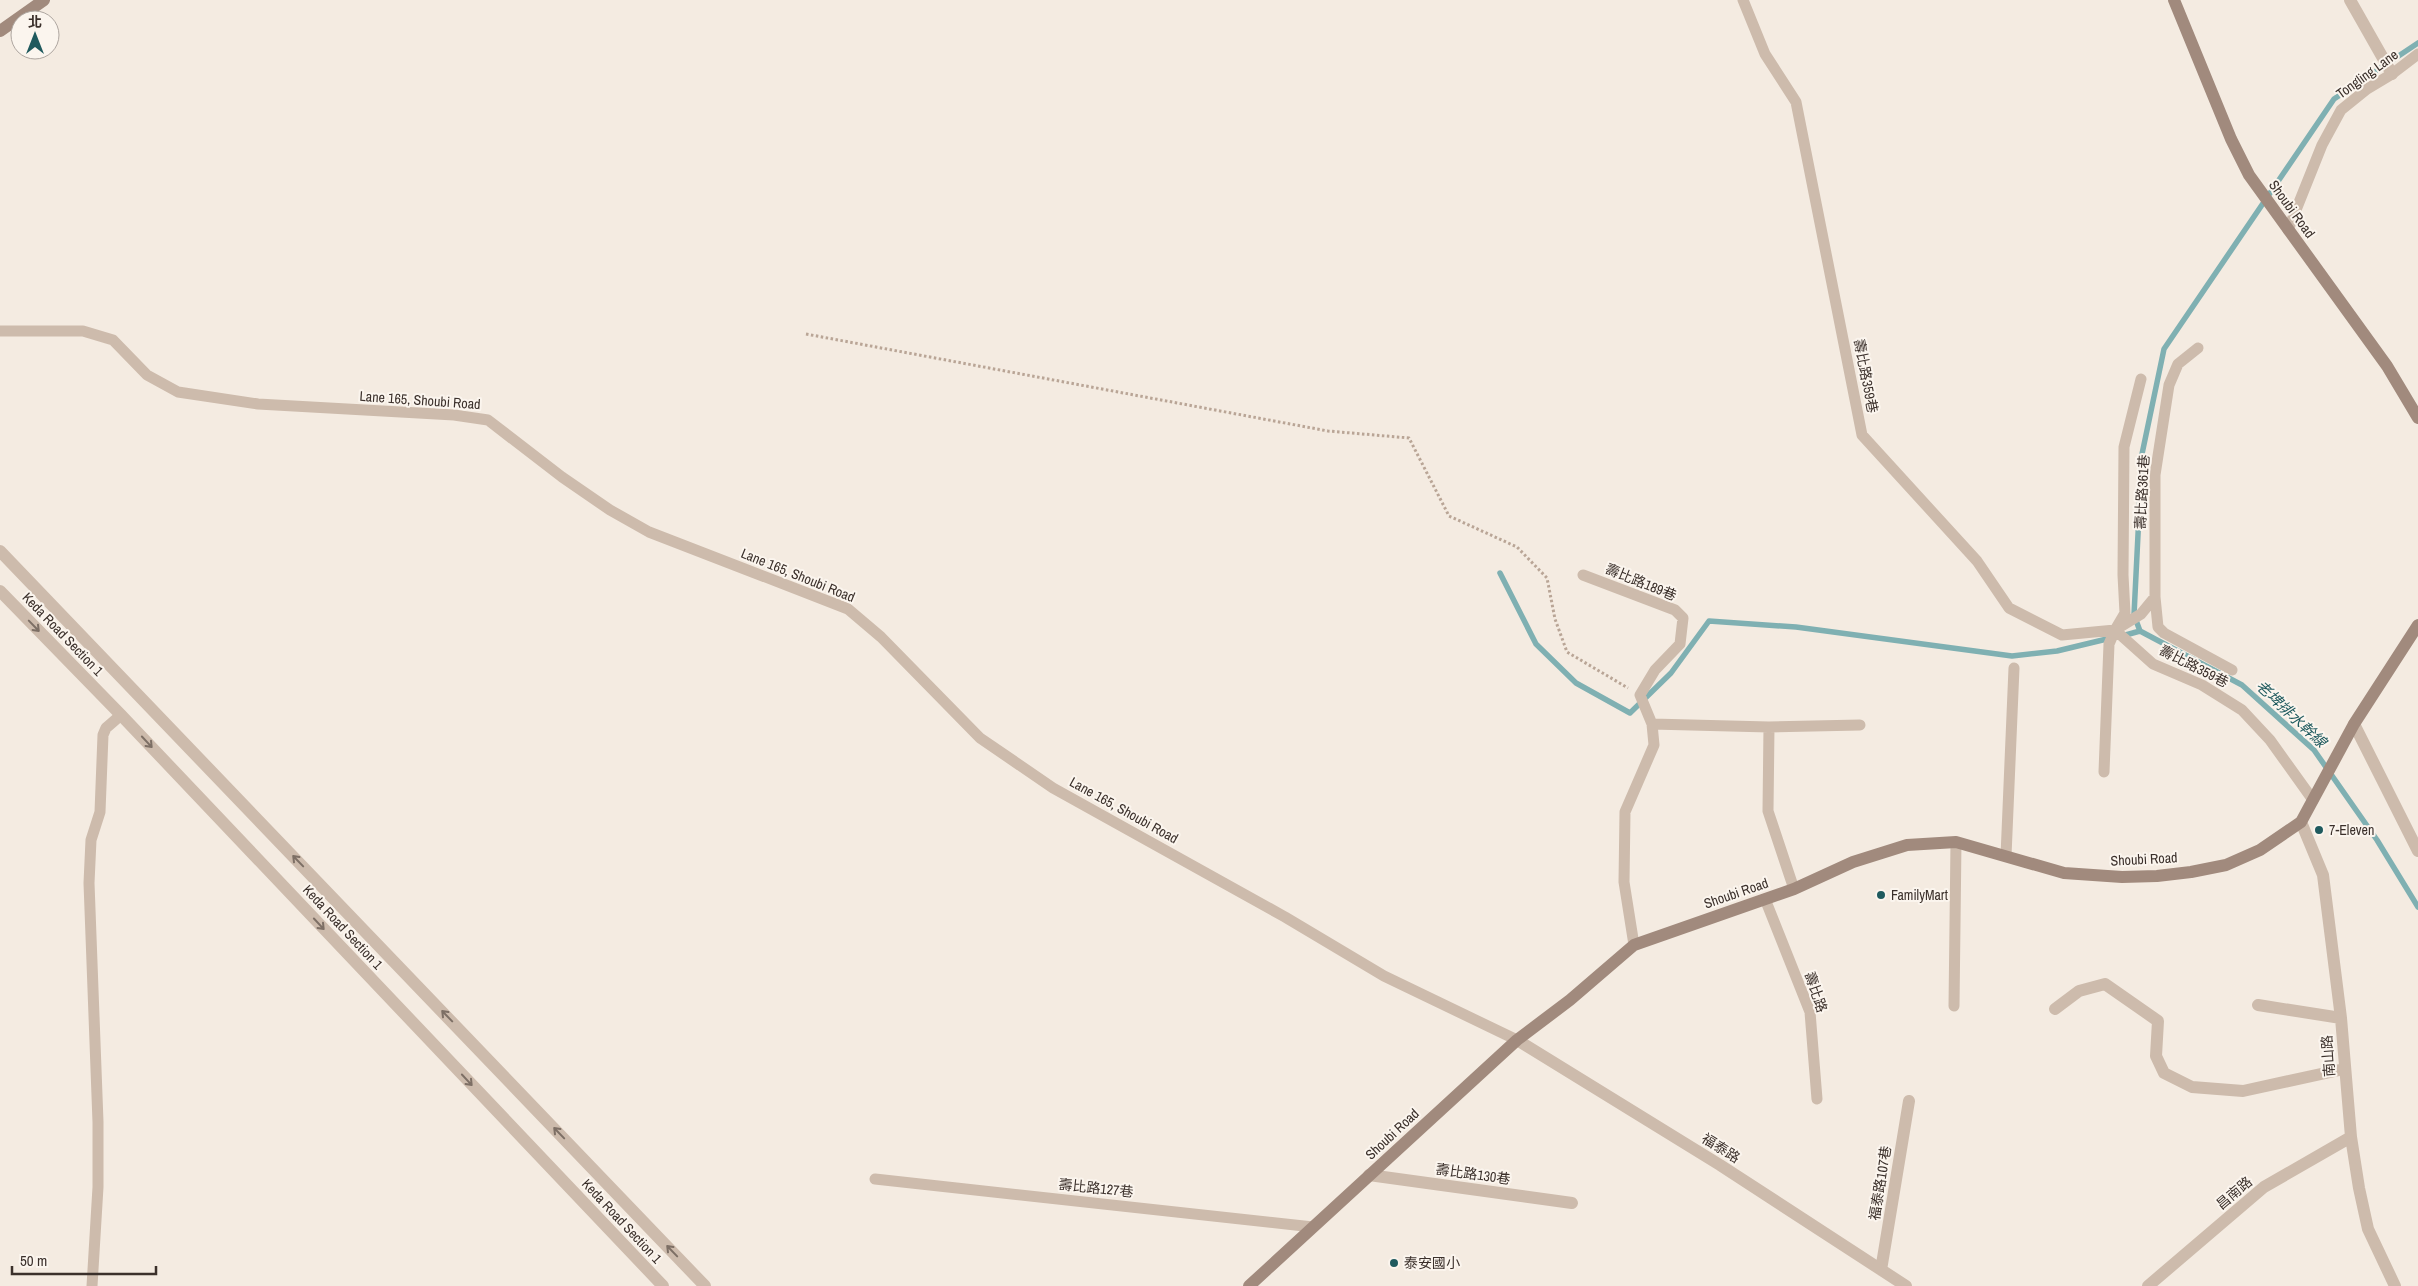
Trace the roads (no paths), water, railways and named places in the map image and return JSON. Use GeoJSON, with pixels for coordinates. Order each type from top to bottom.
{"type":"FeatureCollection","features":[{"type":"Feature","properties":{"kind":"main road"},"geometry":{"type":"LineString","coordinates":[[0,31],[44,0]]}},
{"type":"Feature","properties":{"kind":"main road","name":"Shoubi Road"},"geometry":{"type":"LineString","coordinates":[[2174,0],[2231,140],[2250,175],[2387,366],[2418,418]]}},
{"type":"Feature","properties":{"kind":"main road"},"geometry":{"type":"LineString","coordinates":[[2354,724],[2418,625]]}},
{"type":"Feature","properties":{"kind":"main road","name":"Shoubi Road"},"geometry":{"type":"LineString","coordinates":[[1249,1286],[1517,1040],[1570,1000],[1634,945],[1764,900],[1794,889],[1854,862],[1907,845],[1956,842],[2064,873],[2122,877],[2157,876],[2226,864],[2260,850],[2301,822],[2354,724]]}},
{"type":"Feature","properties":{"kind":"street"},"geometry":{"type":"LineString","coordinates":[[2350,0],[2392,74]]}},
{"type":"Feature","properties":{"kind":"street"},"geometry":{"type":"LineString","coordinates":[[0,551],[705,1286]]}},
{"type":"Feature","properties":{"kind":"street","name":"Keda Road Section 1"},"geometry":{"type":"LineString","coordinates":[[0,591],[121,714],[663,1286]]}},
{"type":"Feature","properties":{"kind":"street"},"geometry":{"type":"LineString","coordinates":[[2354,724],[2418,851]]}},
{"type":"Feature","properties":{"kind":"street","name":"南山路"},"geometry":{"type":"LineString","coordinates":[[2301,822],[2323,875],[2341,1018],[2351,1137],[2359,1188],[2368,1229],[2395,1286]]}},
{"type":"Feature","properties":{"kind":"street"},"geometry":{"type":"LineString","coordinates":[[2055,1008],[2079,991],[2105,984],[2158,1021],[2156,1056],[2164,1073],[2192,1087],[2243,1091],[2344,1068]]}},
{"type":"Feature","properties":{"kind":"street"},"geometry":{"type":"LineString","coordinates":[[2258,1005],[2341,1018]]}},
{"type":"Feature","properties":{"kind":"street","name":"福泰路"},"geometry":{"type":"LineString","coordinates":[[1517,1040],[1720,1165],[1906,1286]]}},
{"type":"Feature","properties":{"kind":"street","name":"福泰路107巷"},"geometry":{"type":"LineString","coordinates":[[1881,1270],[1909,1100]]}},
{"type":"Feature","properties":{"kind":"street","name":"昌南路"},"geometry":{"type":"LineString","coordinates":[[2148,1286],[2264,1187],[2351,1137]]}},
{"type":"Feature","properties":{"kind":"street","name":"壽比路130巷"},"geometry":{"type":"LineString","coordinates":[[1369,1175],[1572,1203]]}},
{"type":"Feature","properties":{"kind":"lane","name":"壽比路359巷"},"geometry":{"type":"LineString","coordinates":[[1743,0],[1765,54],[1796,102],[1862,435],[1977,561],[2009,608],[2062,635],[2115,630],[2141,614],[2155,598]]}},
{"type":"Feature","properties":{"kind":"lane","name":"Tongling Lane"},"geometry":{"type":"LineString","coordinates":[[2288,230],[2322,146],[2341,110],[2367,89],[2392,74],[2418,54]]}},
{"type":"Feature","properties":{"kind":"lane","name":"Lane 165, Shoubi Road"},"geometry":{"type":"LineString","coordinates":[[0,331],[83,331],[113,340],[148,374],[178,392],[258,404],[454,415],[488,420],[562,477],[610,510],[649,532],[848,609],[881,638],[980,738],[1054,788],[1285,917],[1384,976],[1517,1040]]}},
{"type":"Feature","properties":{"kind":"lane","name":"壽比路361巷"},"geometry":{"type":"LineString","coordinates":[[2198,348],[2178,364],[2169,385],[2155,475],[2155,598],[2158,627],[2164,633],[2232,670]]}},
{"type":"Feature","properties":{"kind":"lane"},"geometry":{"type":"LineString","coordinates":[[2104,772],[2109,644],[2125,613],[2123,575],[2124,447],[2141,379]]}},
{"type":"Feature","properties":{"kind":"lane","name":"壽比路189巷"},"geometry":{"type":"LineString","coordinates":[[1584,575],[1675,610],[1683,618],[1680,644],[1655,670],[1640,694],[1652,724]]}},
{"type":"Feature","properties":{"kind":"lane","name":"壽比路359巷"},"geometry":{"type":"LineString","coordinates":[[2115,630],[2153,664],[2202,685],[2242,710],[2270,740],[2313,800]]}},
{"type":"Feature","properties":{"kind":"lane"},"geometry":{"type":"LineString","coordinates":[[2006,856],[2014,668]]}},
{"type":"Feature","properties":{"kind":"lane"},"geometry":{"type":"LineString","coordinates":[[92,1286],[98,1188],[98,1122],[90,883],[91,840],[100,812],[103,734],[106,728],[121,714]]}},
{"type":"Feature","properties":{"kind":"lane"},"geometry":{"type":"LineString","coordinates":[[1634,945],[1624,882],[1625,812],[1654,745],[1652,724],[1769,727],[1860,725]]}},
{"type":"Feature","properties":{"kind":"lane"},"geometry":{"type":"LineString","coordinates":[[1769,727],[1768,811],[1794,889]]}},
{"type":"Feature","properties":{"kind":"lane"},"geometry":{"type":"LineString","coordinates":[[1954,1006],[1956,842]]}},
{"type":"Feature","properties":{"kind":"lane","name":"壽比路"},"geometry":{"type":"LineString","coordinates":[[1764,900],[1810,1012],[1817,1099]]}},
{"type":"Feature","properties":{"kind":"lane","name":"壽比路127巷"},"geometry":{"type":"LineString","coordinates":[[875,1179],[1314,1227]]}},
{"type":"Feature","properties":{"kind":"waterway"},"geometry":{"type":"LineString","coordinates":[[2140,631],[2134,615],[2142,454],[2164,349],[2334,99],[2418,43]]}},
{"type":"Feature","properties":{"kind":"waterway"},"geometry":{"type":"LineString","coordinates":[[1500,573],[1536,644],[1576,683],[1630,713],[1671,673],[1709,621],[1796,627],[2012,656],[2057,651],[2111,638]]}},
{"type":"Feature","properties":{"kind":"waterway","name":"老埤排水幹線"},"geometry":{"type":"LineString","coordinates":[[2140,631],[2242,685],[2314,750],[2377,840],[2418,907]]}},
{"type":"Feature","properties":{"kind":"waterway"},"geometry":{"type":"LineString","coordinates":[[2122,636],[2140,631]]}},
{"type":"Feature","properties":{"kind":"place","name":"7-Eleven"},"geometry":{"type":"Point","coordinates":[2319,830]}},
{"type":"Feature","properties":{"kind":"place","name":"FamilyMart"},"geometry":{"type":"Point","coordinates":[1881,895]}},
{"type":"Feature","properties":{"kind":"place","name":"泰安國小"},"geometry":{"type":"Point","coordinates":[1394,1263]}}]}
